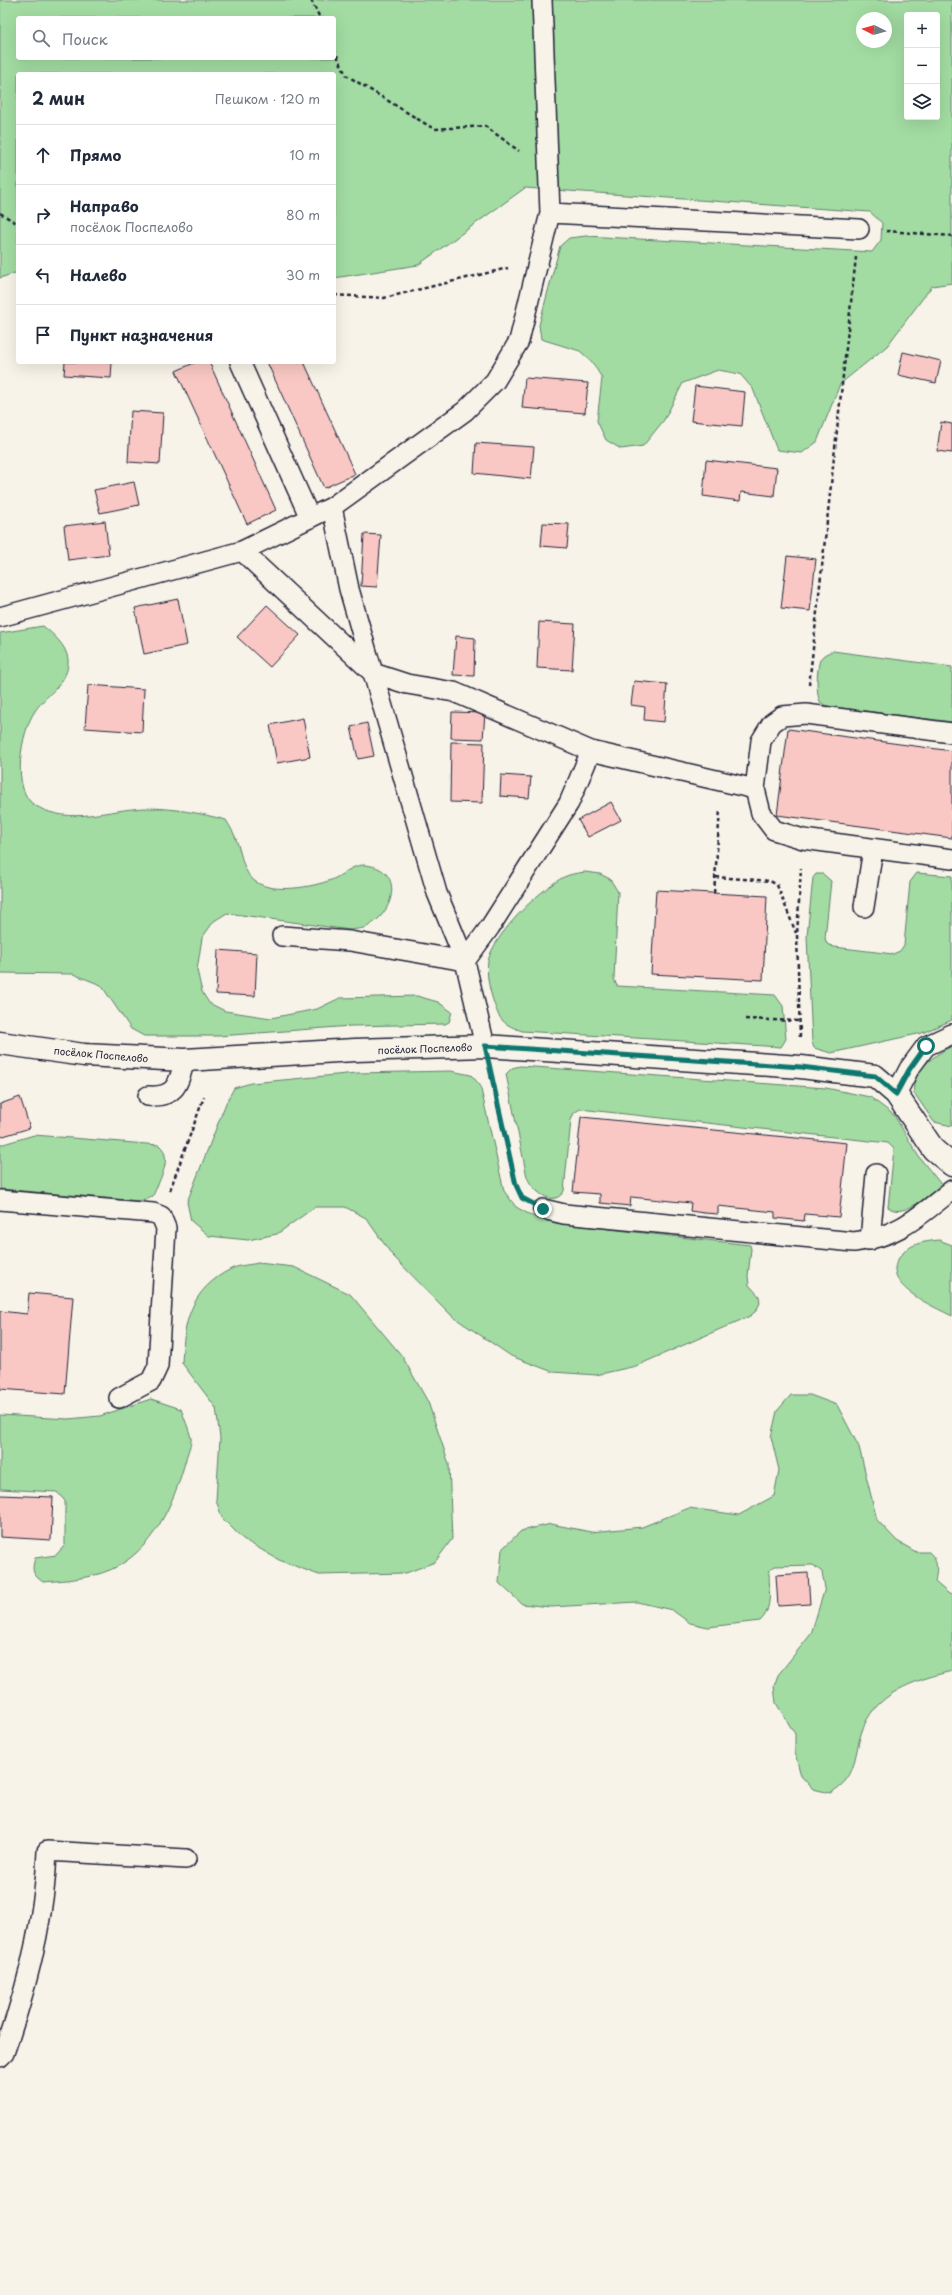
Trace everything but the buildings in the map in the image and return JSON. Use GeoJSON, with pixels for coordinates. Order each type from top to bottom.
{"type":"FeatureCollection","features":[{"type":"Feature","properties":{"kind":"street","name":"посёлок Поспелово"},"geometry":{"type":"LineString","coordinates":[[0,1043],[84,1055],[185,1060],[355,1050],[485,1046],[801,1067],[875,1076],[896,1094],[934,1150],[952,1165]]}},
{"type":"Feature","properties":{"kind":"lane"},"geometry":{"type":"LineString","coordinates":[[0,617],[242,551],[332,507],[465,411],[495,382],[520,341],[550,213],[542,0]]}},
{"type":"Feature","properties":{"kind":"lane"},"geometry":{"type":"LineString","coordinates":[[550,213],[859,230]]}},
{"type":"Feature","properties":{"kind":"lane"},"geometry":{"type":"LineString","coordinates":[[241,364],[310,518]]}},
{"type":"Feature","properties":{"kind":"lane"},"geometry":{"type":"LineString","coordinates":[[332,507],[349,589],[372,673],[437,893],[465,961],[485,1046]]}},
{"type":"Feature","properties":{"kind":"lane"},"geometry":{"type":"LineString","coordinates":[[242,551],[372,673],[407,684],[454,692],[591,751],[755,789]]}},
{"type":"Feature","properties":{"kind":"lane"},"geometry":{"type":"LineString","coordinates":[[952,733],[806,714],[782,716],[772,722],[761,741],[755,789],[761,813],[774,830],[803,839],[952,860]]}},
{"type":"Feature","properties":{"kind":"lane"},"geometry":{"type":"LineString","coordinates":[[465,961],[490,927],[569,803],[591,751]]}},
{"type":"Feature","properties":{"kind":"lane"},"geometry":{"type":"LineString","coordinates":[[864,907],[873,849]]}},
{"type":"Feature","properties":{"kind":"lane"},"geometry":{"type":"LineString","coordinates":[[282,936],[350,941],[465,961]]}},
{"type":"Feature","properties":{"kind":"lane"},"geometry":{"type":"LineString","coordinates":[[896,1094],[909,1070],[926,1046],[952,1034]]}},
{"type":"Feature","properties":{"kind":"lane"},"geometry":{"type":"LineString","coordinates":[[148,1096],[161,1097],[170,1093],[179,1083],[185,1060]]}},
{"type":"Feature","properties":{"kind":"lane"},"geometry":{"type":"LineString","coordinates":[[870,1240],[876,1174]]}},
{"type":"Feature","properties":{"kind":"lane"},"geometry":{"type":"LineString","coordinates":[[543,1209],[564,1214],[854,1242],[870,1240],[904,1227],[952,1190]]}},
{"type":"Feature","properties":{"kind":"lane"},"geometry":{"type":"LineString","coordinates":[[0,1200],[153,1213],[161,1216],[166,1228],[158,1366],[151,1381],[119,1398]]}},
{"type":"Feature","properties":{"kind":"lane"},"geometry":{"type":"LineString","coordinates":[[0,2057],[4,2052],[22,2003],[46,1884],[47,1851],[186,1859]]}},
{"type":"Feature","properties":{"kind":"path"},"geometry":{"type":"LineString","coordinates":[[311,0],[319,16]]}},
{"type":"Feature","properties":{"kind":"path"},"geometry":{"type":"LineString","coordinates":[[336,53],[346,74],[434,129],[485,126],[520,152]]}},
{"type":"Feature","properties":{"kind":"path"},"geometry":{"type":"LineString","coordinates":[[0,213],[16,223]]}},
{"type":"Feature","properties":{"kind":"path"},"geometry":{"type":"LineString","coordinates":[[806,714],[859,230],[952,236]]}},
{"type":"Feature","properties":{"kind":"path"},"geometry":{"type":"LineString","coordinates":[[336,295],[384,298],[538,261]]}},
{"type":"Feature","properties":{"kind":"path"},"geometry":{"type":"LineString","coordinates":[[714,893],[722,782]]}},
{"type":"Feature","properties":{"kind":"path"},"geometry":{"type":"LineString","coordinates":[[801,1067],[797,936],[803,839]]}},
{"type":"Feature","properties":{"kind":"path"},"geometry":{"type":"LineString","coordinates":[[715,877],[770,882],[777,885],[797,936]]}},
{"type":"Feature","properties":{"kind":"path"},"geometry":{"type":"LineString","coordinates":[[744,1019],[800,1021]]}},
{"type":"Feature","properties":{"kind":"path"},"geometry":{"type":"LineString","coordinates":[[485,1046],[516,1185],[522,1198],[543,1209]]}},
{"type":"Feature","properties":{"kind":"path"},"geometry":{"type":"LineString","coordinates":[[161,1216],[218,1059]]}},
{"type":"Feature","properties":{"kind":"green space"},"geometry":{"type":"Polygon","coordinates":[[[0,0],[952,0],[952,283],[932,286],[887,346],[840,384],[817,442],[802,453],[777,450],[753,389],[740,374],[718,370],[683,383],[664,420],[643,446],[621,449],[606,440],[597,421],[602,378],[592,362],[580,351],[541,339],[539,325],[560,246],[569,238],[586,236],[872,252],[881,240],[882,223],[870,212],[525,188],[418,265],[336,278],[336,72],[16,72],[16,273],[0,278],[0,0]]]}},
{"type":"Feature","properties":{"kind":"green space"},"geometry":{"type":"Polygon","coordinates":[[[43,626],[55,636],[65,649],[68,659],[68,667],[61,682],[35,711],[30,720],[22,746],[20,761],[23,788],[28,799],[36,806],[49,812],[76,816],[132,809],[156,808],[186,811],[226,820],[235,836],[248,874],[256,882],[273,888],[304,887],[323,883],[359,865],[377,867],[385,873],[390,881],[392,890],[386,909],[379,918],[363,928],[350,930],[227,913],[214,921],[202,938],[197,970],[202,992],[209,1003],[225,1011],[271,1018],[317,1009],[340,998],[417,996],[438,1002],[452,1012],[449,1022],[445,1024],[351,1026],[219,1036],[144,1036],[131,1029],[101,985],[73,974],[0,973],[0,633],[43,626]]]}},
{"type":"Feature","properties":{"kind":"green space"},"geometry":{"type":"Polygon","coordinates":[[[833,651],[952,667],[952,722],[827,706],[821,703],[817,688],[819,664],[823,656],[833,651]]]}},
{"type":"Feature","properties":{"kind":"green space"},"geometry":{"type":"Polygon","coordinates":[[[585,872],[600,874],[610,879],[618,892],[614,979],[617,986],[775,995],[783,1006],[786,1039],[781,1047],[522,1031],[505,1023],[499,1015],[489,984],[487,966],[492,950],[499,938],[519,913],[543,891],[564,877],[571,874],[585,872]]]}},
{"type":"Feature","properties":{"kind":"green space"},"geometry":{"type":"Polygon","coordinates":[[[917,873],[952,876],[952,1020],[922,1033],[831,1053],[814,1048],[812,1042],[807,936],[813,878],[816,874],[823,874],[831,881],[825,938],[827,944],[834,947],[893,954],[900,951],[904,945],[910,882],[917,873]]]}},
{"type":"Feature","properties":{"kind":"green space"},"geometry":{"type":"Polygon","coordinates":[[[952,1046],[952,1126],[934,1122],[914,1093],[914,1085],[920,1071],[926,1064],[952,1046]]]}},
{"type":"Feature","properties":{"kind":"green space"},"geometry":{"type":"Polygon","coordinates":[[[520,1066],[826,1088],[870,1097],[894,1115],[919,1157],[940,1183],[938,1190],[907,1209],[894,1210],[888,1207],[894,1149],[888,1143],[580,1109],[574,1113],[571,1120],[564,1191],[559,1196],[549,1198],[538,1192],[527,1177],[506,1074],[512,1068],[520,1066]]]}},
{"type":"Feature","properties":{"kind":"green space"},"geometry":{"type":"Polygon","coordinates":[[[451,1071],[471,1075],[480,1085],[504,1191],[516,1207],[536,1218],[556,1223],[750,1245],[751,1249],[748,1276],[749,1285],[759,1296],[760,1303],[756,1311],[750,1316],[636,1366],[596,1375],[553,1372],[511,1356],[452,1316],[392,1255],[366,1218],[345,1207],[315,1207],[277,1234],[248,1240],[209,1236],[191,1221],[187,1202],[226,1103],[234,1088],[251,1083],[357,1073],[451,1071]]]}},
{"type":"Feature","properties":{"kind":"green space"},"geometry":{"type":"Polygon","coordinates":[[[34,1135],[159,1145],[165,1156],[164,1169],[153,1196],[140,1201],[0,1189],[0,1145],[34,1135]]]}},
{"type":"Feature","properties":{"kind":"green space"},"geometry":{"type":"Polygon","coordinates":[[[939,1240],[952,1245],[952,1316],[933,1307],[902,1286],[897,1277],[895,1268],[899,1258],[907,1249],[917,1244],[939,1240]]]}},
{"type":"Feature","properties":{"kind":"green space"},"geometry":{"type":"Polygon","coordinates":[[[258,1263],[294,1267],[350,1294],[402,1356],[428,1402],[449,1464],[452,1539],[435,1562],[406,1573],[319,1575],[279,1560],[243,1539],[222,1518],[216,1500],[220,1438],[216,1408],[182,1363],[183,1348],[188,1320],[192,1308],[206,1287],[217,1277],[231,1269],[258,1263]]]}},
{"type":"Feature","properties":{"kind":"green space"},"geometry":{"type":"Polygon","coordinates":[[[791,1395],[810,1395],[837,1405],[859,1447],[877,1520],[897,1541],[916,1552],[929,1552],[932,1555],[936,1562],[937,1570],[935,1582],[952,1595],[952,1671],[924,1679],[897,1690],[885,1698],[875,1708],[867,1720],[861,1734],[850,1775],[839,1787],[830,1793],[813,1789],[801,1776],[795,1753],[795,1734],[776,1703],[774,1686],[778,1675],[811,1634],[825,1588],[822,1572],[813,1565],[775,1566],[769,1571],[769,1605],[760,1621],[708,1627],[690,1623],[672,1610],[637,1602],[551,1607],[522,1604],[499,1583],[502,1549],[521,1531],[551,1524],[591,1532],[642,1527],[689,1508],[739,1515],[774,1496],[779,1470],[771,1437],[777,1411],[791,1395]]]}},
{"type":"Feature","properties":{"kind":"green space"},"geometry":{"type":"Polygon","coordinates":[[[151,1399],[181,1409],[191,1438],[182,1474],[163,1519],[144,1545],[133,1556],[120,1565],[93,1576],[43,1582],[35,1575],[33,1569],[35,1558],[56,1555],[65,1545],[65,1501],[57,1492],[0,1489],[0,1415],[68,1419],[100,1416],[151,1399]]]}},
{"type":"Feature","properties":{"kind":"route"},"geometry":{"type":"LineString","coordinates":[[543,1209],[522,1198],[516,1185],[485,1046],[801,1067],[875,1076],[896,1094],[909,1070],[926,1046]]}}]}
